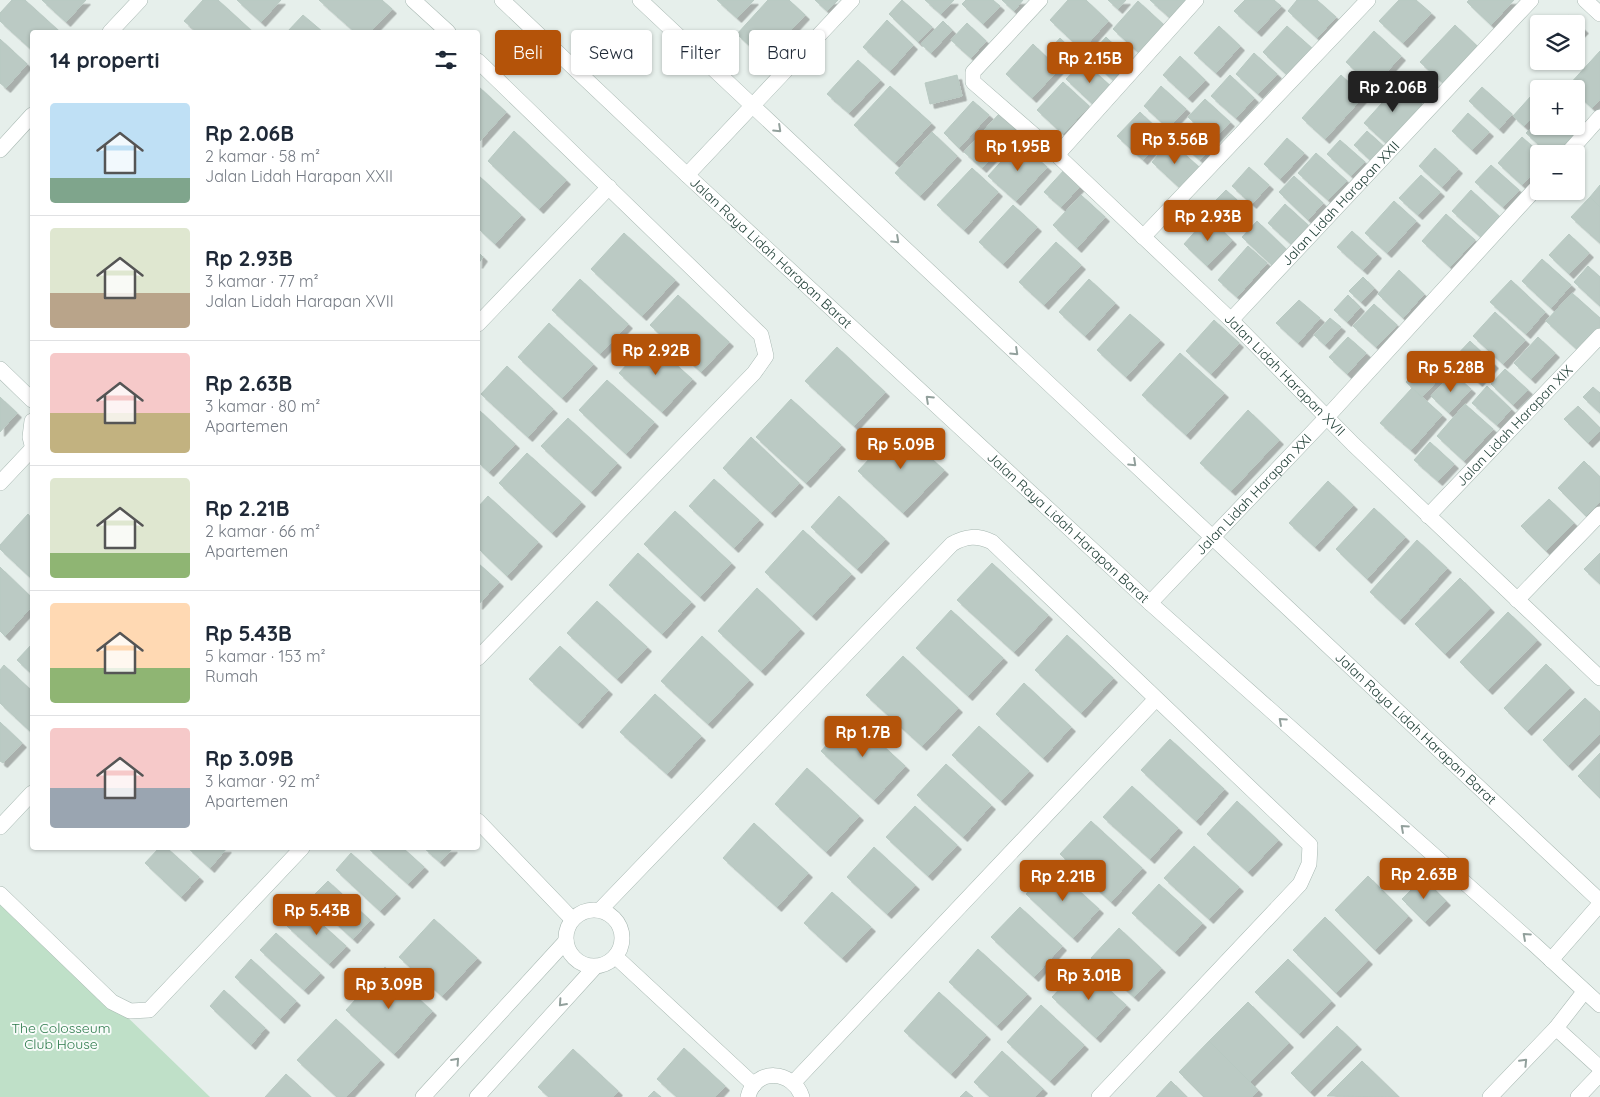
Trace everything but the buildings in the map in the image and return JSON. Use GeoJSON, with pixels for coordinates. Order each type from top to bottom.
{"type":"FeatureCollection","features":[{"type":"Feature","properties":{"kind":"street"},"geometry":{"type":"LineString","coordinates":[[112,30],[140,0]]}},
{"type":"Feature","properties":{"kind":"street"},"geometry":{"type":"LineString","coordinates":[[414,0],[439,30]]}},
{"type":"Feature","properties":{"kind":"street","name":"Jalan Raya Lidah Harapan Barat"},"geometry":{"type":"LineString","coordinates":[[502,0],[687,175],[1150,603],[1600,1005]]}},
{"type":"Feature","properties":{"kind":"street","name":"Jalan Raya Lidah Harapan Barat"},"geometry":{"type":"LineString","coordinates":[[640,0],[1600,902]]}},
{"type":"Feature","properties":{"kind":"street"},"geometry":{"type":"LineString","coordinates":[[687,175],[852,0]]}},
{"type":"Feature","properties":{"kind":"street","name":"Jalan Lidah Harapan XVII"},"geometry":{"type":"LineString","coordinates":[[1040,0],[972,72],[973,82],[1057,155],[1231,320],[1428,516],[1600,678]]}},
{"type":"Feature","properties":{"kind":"street"},"geometry":{"type":"LineString","coordinates":[[1057,155],[1196,0]]}},
{"type":"Feature","properties":{"kind":"street"},"geometry":{"type":"LineString","coordinates":[[1143,237],[1368,0]]}},
{"type":"Feature","properties":{"kind":"street","name":"Jalan Lidah Harapan XXII"},"geometry":{"type":"LineString","coordinates":[[1231,320],[1531,0]]}},
{"type":"Feature","properties":{"kind":"street"},"geometry":{"type":"LineString","coordinates":[[1585,0],[1600,14]]}},
{"type":"Feature","properties":{"kind":"street"},"geometry":{"type":"LineString","coordinates":[[480,63],[761,336],[766,356],[754,374],[480,656]]}},
{"type":"Feature","properties":{"kind":"street"},"geometry":{"type":"LineString","coordinates":[[0,150],[30,117]]}},
{"type":"Feature","properties":{"kind":"street"},"geometry":{"type":"LineString","coordinates":[[1575,145],[1600,117]]}},
{"type":"Feature","properties":{"kind":"street"},"geometry":{"type":"LineString","coordinates":[[480,322],[609,187]]}},
{"type":"Feature","properties":{"kind":"street","name":"Jalan Lidah Harapan XXI"},"geometry":{"type":"LineString","coordinates":[[1150,603],[1327,417],[1530,194]]}},
{"type":"Feature","properties":{"kind":"street","name":"Jalan Lidah Harapan XIX"},"geometry":{"type":"LineString","coordinates":[[1428,516],[1600,336]]}},
{"type":"Feature","properties":{"kind":"street"},"geometry":{"type":"LineString","coordinates":[[0,369],[30,398]]}},
{"type":"Feature","properties":{"kind":"street"},"geometry":{"type":"LineString","coordinates":[[0,483],[30,451]]}},
{"type":"Feature","properties":{"kind":"street"},"geometry":{"type":"LineString","coordinates":[[1517,600],[1600,514]]}},
{"type":"Feature","properties":{"kind":"street"},"geometry":{"type":"LineString","coordinates":[[600,910],[952,544],[962,538],[983,538],[992,542],[1310,845],[1310,864],[1300,884],[1099,1097]]}},
{"type":"Feature","properties":{"kind":"street"},"geometry":{"type":"LineString","coordinates":[[794,1082],[1156,700]]}},
{"type":"Feature","properties":{"kind":"street"},"geometry":{"type":"LineString","coordinates":[[0,828],[30,795]]}},
{"type":"Feature","properties":{"kind":"street"},"geometry":{"type":"LineString","coordinates":[[480,823],[572,919]]}},
{"type":"Feature","properties":{"kind":"street"},"geometry":{"type":"LineString","coordinates":[[0,894],[112,1002],[130,1011],[150,1010],[300,850]]}},
{"type":"Feature","properties":{"kind":"street"},"geometry":{"type":"LineString","coordinates":[[1551,960],[1600,902]]}},
{"type":"Feature","properties":{"kind":"street"},"geometry":{"type":"LineString","coordinates":[[600,910],[614,917],[622,929],[622,944],[616,957],[606,964],[595,967],[581,964],[570,955],[566,941],[567,929],[572,919],[585,911],[600,910]]}},
{"type":"Feature","properties":{"kind":"street"},"geometry":{"type":"LineString","coordinates":[[424,1097],[566,941]]}},
{"type":"Feature","properties":{"kind":"street"},"geometry":{"type":"LineString","coordinates":[[616,957],[751,1091],[766,1076],[781,1075],[794,1082],[802,1097]]}},
{"type":"Feature","properties":{"kind":"street"},"geometry":{"type":"LineString","coordinates":[[477,1097],[595,967]]}},
{"type":"Feature","properties":{"kind":"street"},"geometry":{"type":"LineString","coordinates":[[1490,1097],[1556,1028],[1584,992]]}},
{"type":"Feature","properties":{"kind":"street"},"geometry":{"type":"LineString","coordinates":[[1556,1028],[1600,1068]]}},
{"type":"Feature","properties":{"kind":"street"},"geometry":{"type":"LineString","coordinates":[[1578,1097],[1600,1074]]}},
{"type":"Feature","properties":{"kind":"green space","name":"The Colosseum Club House"},"geometry":{"type":"Polygon","coordinates":[[[0,894],[210,1097],[0,1097],[0,894]]]}}]}
